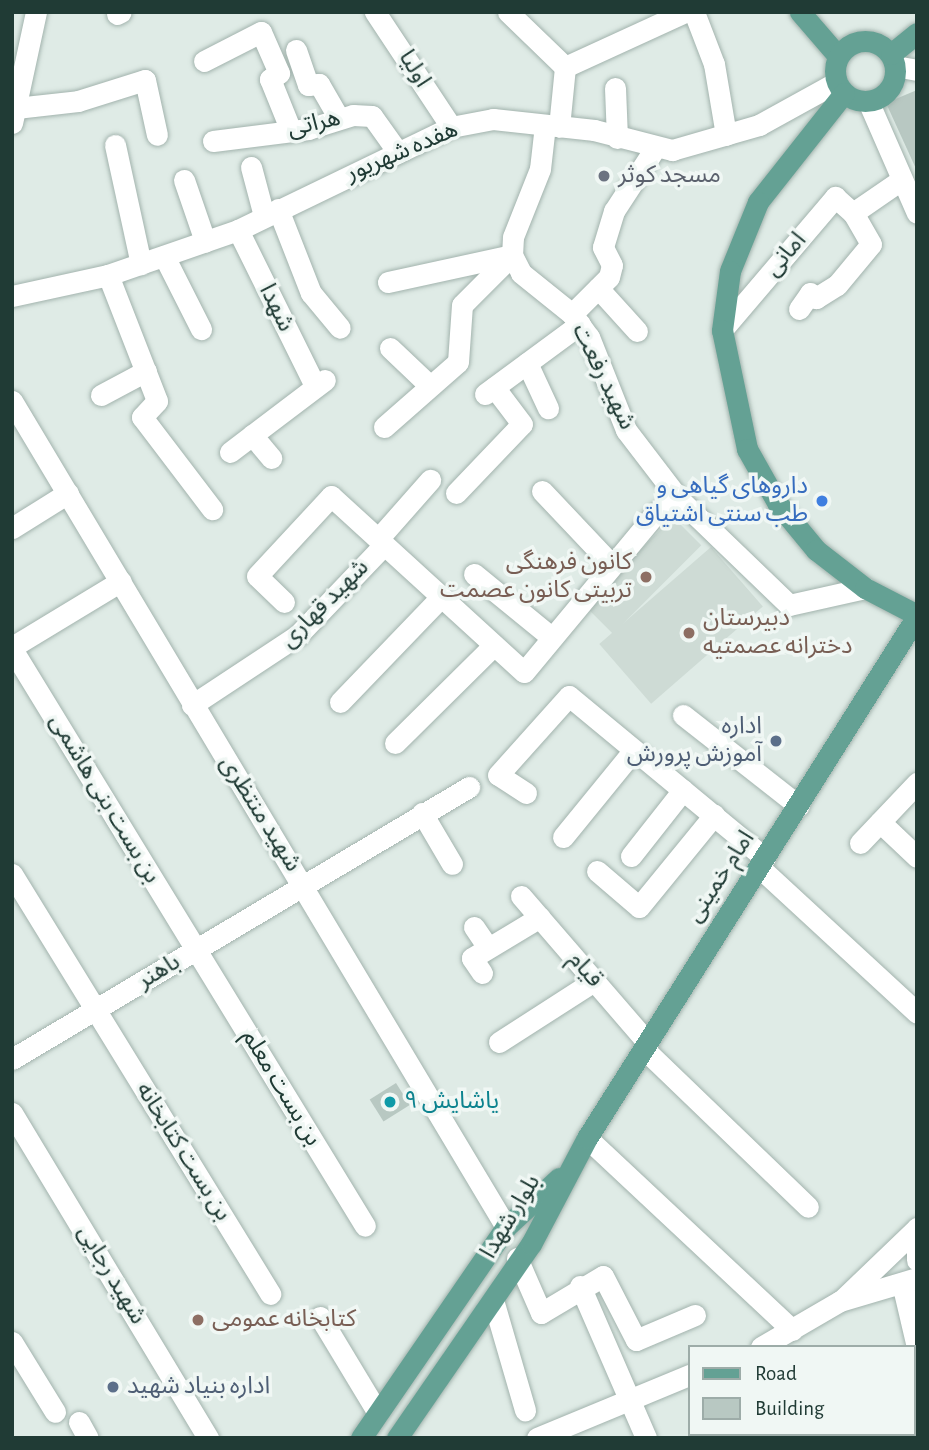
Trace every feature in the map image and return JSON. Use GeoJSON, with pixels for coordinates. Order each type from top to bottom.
{"type":"FeatureCollection","features":[{"type":"Feature","properties":{"kind":"main road"},"geometry":{"type":"LineString","coordinates":[[800,12],[838,56],[841,87],[758,202],[730,271],[722,330],[747,449],[778,504],[816,550],[915,623]]}},
{"type":"Feature","properties":{"kind":"main road"},"geometry":{"type":"LineString","coordinates":[[841,87],[867,101],[886,93],[893,60],[917,33]]}},
{"type":"Feature","properties":{"kind":"main road"},"geometry":{"type":"LineString","coordinates":[[838,56],[864,40],[893,60]]}},
{"type":"Feature","properties":{"kind":"main road","name":"امام خمینی"},"geometry":{"type":"LineString","coordinates":[[571,1167],[915,623]]}},
{"type":"Feature","properties":{"kind":"main road","name":"بلوار شهدا"},"geometry":{"type":"LineString","coordinates":[[361,1438],[506,1227],[571,1167]]}},
{"type":"Feature","properties":{"kind":"main road","name":"بلوار شهدا"},"geometry":{"type":"LineString","coordinates":[[397,1438],[493,1300],[517,1258],[531,1244],[571,1167]]}},
{"type":"Feature","properties":{"kind":"street"},"geometry":{"type":"LineString","coordinates":[[36,12],[14,115],[78,101],[145,80],[157,135]]}},
{"type":"Feature","properties":{"kind":"street","name":"اولیا"},"geometry":{"type":"LineString","coordinates":[[375,12],[451,127]]}},
{"type":"Feature","properties":{"kind":"street"},"geometry":{"type":"LineString","coordinates":[[508,12],[565,67]]}},
{"type":"Feature","properties":{"kind":"street"},"geometry":{"type":"LineString","coordinates":[[384,427],[458,362],[461,305],[512,255],[513,237],[540,169],[565,67],[637,22],[694,13],[713,64],[726,135]]}},
{"type":"Feature","properties":{"kind":"street"},"geometry":{"type":"LineString","coordinates":[[204,61],[261,32],[270,37],[279,73],[271,79],[291,131]]}},
{"type":"Feature","properties":{"kind":"street"},"geometry":{"type":"LineString","coordinates":[[296,50],[308,85],[319,84],[340,118]]}},
{"type":"Feature","properties":{"kind":"street"},"geometry":{"type":"LineString","coordinates":[[893,60],[917,70]]}},
{"type":"Feature","properties":{"kind":"street","name":"هفده شهریور"},"geometry":{"type":"LineString","coordinates":[[12,296],[108,275],[238,230],[451,127],[493,119],[552,126],[672,150],[726,135],[801,106],[841,87]]}},
{"type":"Feature","properties":{"kind":"street"},"geometry":{"type":"LineString","coordinates":[[615,88],[617,138]]}},
{"type":"Feature","properties":{"kind":"street"},"geometry":{"type":"LineString","coordinates":[[867,101],[917,213]]}},
{"type":"Feature","properties":{"kind":"street","name":"هراتی"},"geometry":{"type":"LineString","coordinates":[[214,141],[291,131],[340,118],[372,116],[397,151]]}},
{"type":"Feature","properties":{"kind":"street"},"geometry":{"type":"LineString","coordinates":[[115,145],[141,264]]}},
{"type":"Feature","properties":{"kind":"street"},"geometry":{"type":"LineString","coordinates":[[456,493],[522,424],[489,390],[527,363],[576,319],[598,288],[612,265],[603,247],[614,211],[655,148]]}},
{"type":"Feature","properties":{"kind":"street"},"geometry":{"type":"LineString","coordinates":[[251,167],[311,293],[340,328]]}},
{"type":"Feature","properties":{"kind":"street"},"geometry":{"type":"LineString","coordinates":[[184,180],[205,242]]}},
{"type":"Feature","properties":{"kind":"street"},"geometry":{"type":"LineString","coordinates":[[852,213],[901,180]]}},
{"type":"Feature","properties":{"kind":"street","name":"امانی"},"geometry":{"type":"LineString","coordinates":[[722,330],[835,197],[852,213],[871,244],[837,285],[816,298],[810,293],[799,309]]}},
{"type":"Feature","properties":{"kind":"street","name":"شهدا"},"geometry":{"type":"LineString","coordinates":[[238,230],[321,386],[252,435]]}},
{"type":"Feature","properties":{"kind":"street"},"geometry":{"type":"LineString","coordinates":[[388,282],[512,255]]}},
{"type":"Feature","properties":{"kind":"street","name":"شهید رفعت"},"geometry":{"type":"LineString","coordinates":[[512,255],[521,273],[576,319],[626,430],[679,499],[789,606],[864,588]]}},
{"type":"Feature","properties":{"kind":"street"},"geometry":{"type":"LineString","coordinates":[[164,256],[201,329]]}},
{"type":"Feature","properties":{"kind":"street"},"geometry":{"type":"LineString","coordinates":[[108,275],[157,401],[142,417],[212,509]]}},
{"type":"Feature","properties":{"kind":"street"},"geometry":{"type":"LineString","coordinates":[[598,288],[638,331]]}},
{"type":"Feature","properties":{"kind":"street"},"geometry":{"type":"LineString","coordinates":[[390,348],[430,386]]}},
{"type":"Feature","properties":{"kind":"street"},"geometry":{"type":"LineString","coordinates":[[527,363],[548,408]]}},
{"type":"Feature","properties":{"kind":"street"},"geometry":{"type":"LineString","coordinates":[[101,395],[146,371]]}},
{"type":"Feature","properties":{"kind":"street","name":"شهید منتظری"},"geometry":{"type":"LineString","coordinates":[[12,401],[121,580],[192,705],[305,886],[506,1227]]}},
{"type":"Feature","properties":{"kind":"street"},"geometry":{"type":"LineString","coordinates":[[230,452],[252,435],[271,458]]}},
{"type":"Feature","properties":{"kind":"street","name":"شهید قهاری"},"geometry":{"type":"LineString","coordinates":[[192,705],[298,635],[381,542],[430,480]]}},
{"type":"Feature","properties":{"kind":"street"},"geometry":{"type":"LineString","coordinates":[[542,491],[612,565]]}},
{"type":"Feature","properties":{"kind":"street"},"geometry":{"type":"LineString","coordinates":[[16,518],[68,493]]}},
{"type":"Feature","properties":{"kind":"street"},"geometry":{"type":"LineString","coordinates":[[284,603],[257,576],[331,496],[524,672],[655,514],[679,499]]}},
{"type":"Feature","properties":{"kind":"street"},"geometry":{"type":"LineString","coordinates":[[474,574],[551,637]]}},
{"type":"Feature","properties":{"kind":"street"},"geometry":{"type":"LineString","coordinates":[[12,648],[121,580]]}},
{"type":"Feature","properties":{"kind":"street"},"geometry":{"type":"LineString","coordinates":[[340,702],[441,597]]}},
{"type":"Feature","properties":{"kind":"street"},"geometry":{"type":"LineString","coordinates":[[395,743],[494,645]]}},
{"type":"Feature","properties":{"kind":"street","name":"بن بست بنی هاشمی"},"geometry":{"type":"LineString","coordinates":[[12,648],[196,950]]}},
{"type":"Feature","properties":{"kind":"street"},"geometry":{"type":"LineString","coordinates":[[526,793],[498,775],[569,696],[714,815],[917,1013]]}},
{"type":"Feature","properties":{"kind":"street"},"geometry":{"type":"LineString","coordinates":[[683,715],[799,806]]}},
{"type":"Feature","properties":{"kind":"street"},"geometry":{"type":"LineString","coordinates":[[563,837],[634,750]]}},
{"type":"Feature","properties":{"kind":"street"},"geometry":{"type":"LineString","coordinates":[[860,843],[917,783]]}},
{"type":"Feature","properties":{"kind":"street","name":"باهنر"},"geometry":{"type":"LineString","coordinates":[[12,1059],[469,787]]}},
{"type":"Feature","properties":{"kind":"street"},"geometry":{"type":"LineString","coordinates":[[631,856],[683,790]]}},
{"type":"Feature","properties":{"kind":"street"},"geometry":{"type":"LineString","coordinates":[[422,813],[452,864]]}},
{"type":"Feature","properties":{"kind":"street"},"geometry":{"type":"LineString","coordinates":[[597,871],[639,908],[714,815]]}},
{"type":"Feature","properties":{"kind":"street"},"geometry":{"type":"LineString","coordinates":[[880,822],[917,857]]}},
{"type":"Feature","properties":{"kind":"street","name":"بن بست کتابخانه"},"geometry":{"type":"LineString","coordinates":[[12,874],[270,1294]]}},
{"type":"Feature","properties":{"kind":"street","name":"قیام"},"geometry":{"type":"LineString","coordinates":[[521,896],[646,1047],[808,1208]]}},
{"type":"Feature","properties":{"kind":"street"},"geometry":{"type":"LineString","coordinates":[[482,973],[472,958],[540,917]]}},
{"type":"Feature","properties":{"kind":"street"},"geometry":{"type":"LineString","coordinates":[[474,927],[488,948]]}},
{"type":"Feature","properties":{"kind":"street","name":"بن بست معلم"},"geometry":{"type":"LineString","coordinates":[[196,950],[365,1226]]}},
{"type":"Feature","properties":{"kind":"street"},"geometry":{"type":"LineString","coordinates":[[499,1042],[594,981]]}},
{"type":"Feature","properties":{"kind":"street","name":"شهید رجایی"},"geometry":{"type":"LineString","coordinates":[[12,1113],[208,1438]]}},
{"type":"Feature","properties":{"kind":"street"},"geometry":{"type":"LineString","coordinates":[[587,1138],[792,1330]]}},
{"type":"Feature","properties":{"kind":"street"},"geometry":{"type":"LineString","coordinates":[[765,1345],[840,1301],[917,1228]]}},
{"type":"Feature","properties":{"kind":"street"},"geometry":{"type":"LineString","coordinates":[[917,1228],[917,1260]]}},
{"type":"Feature","properties":{"kind":"street"},"geometry":{"type":"LineString","coordinates":[[517,1258],[541,1314],[580,1286],[603,1276],[636,1340],[695,1315]]}},
{"type":"Feature","properties":{"kind":"street"},"geometry":{"type":"LineString","coordinates":[[840,1301],[909,1281],[917,1347]]}},
{"type":"Feature","properties":{"kind":"street"},"geometry":{"type":"LineString","coordinates":[[580,1286],[646,1438]]}},
{"type":"Feature","properties":{"kind":"street"},"geometry":{"type":"LineString","coordinates":[[493,1300],[525,1410]]}},
{"type":"Feature","properties":{"kind":"street"},"geometry":{"type":"LineString","coordinates":[[320,1317],[378,1413]]}},
{"type":"Feature","properties":{"kind":"street"},"geometry":{"type":"LineString","coordinates":[[12,1342],[55,1412]]}},
{"type":"Feature","properties":{"kind":"street"},"geometry":{"type":"LineString","coordinates":[[537,1438],[688,1375]]}},
{"type":"Feature","properties":{"kind":"shaded area","name":"کانون فرهنگی تربیتی کانون عصمت"},"geometry":{"type":"Polygon","coordinates":[[[673,517],[701,545],[613,634],[585,605],[673,517]]]}},
{"type":"Feature","properties":{"kind":"shaded area","name":"دبیرستان دخترانه عصمتیه"},"geometry":{"type":"Polygon","coordinates":[[[711,547],[763,607],[651,704],[599,644],[711,547]]]}},
{"type":"Feature","properties":{"kind":"building"},"geometry":{"type":"Polygon","coordinates":[[[917,90],[917,171],[886,103],[917,90]]]}},
{"type":"Feature","properties":{"kind":"building","name":"یاشایش ۹"},"geometry":{"type":"Polygon","coordinates":[[[396,1083],[410,1105],[383,1121],[370,1099],[396,1083]]]}},
{"type":"Feature","properties":{"kind":"place","name":"مسجد کوثر"},"geometry":{"type":"Point","coordinates":[604,176]}},
{"type":"Feature","properties":{"kind":"place","name":"داروهای گیاهی و طب سنتی اشتیاق"},"geometry":{"type":"Point","coordinates":[822,501]}},
{"type":"Feature","properties":{"kind":"place","name":"کانون فرهنگی تربیتی کانون عصمت"},"geometry":{"type":"Point","coordinates":[646,577]}},
{"type":"Feature","properties":{"kind":"place","name":"دبیرستان دخترانه عصمتیه"},"geometry":{"type":"Point","coordinates":[689,633]}},
{"type":"Feature","properties":{"kind":"place","name":"اداره آموزش پرورش"},"geometry":{"type":"Point","coordinates":[776,741]}},
{"type":"Feature","properties":{"kind":"place","name":"یاشایش ۹"},"geometry":{"type":"Point","coordinates":[390,1102]}},
{"type":"Feature","properties":{"kind":"place","name":"کتابخانه عمومی"},"geometry":{"type":"Point","coordinates":[198,1320]}},
{"type":"Feature","properties":{"kind":"place","name":"اداره بنیاد شهید"},"geometry":{"type":"Point","coordinates":[113,1387]}}]}
